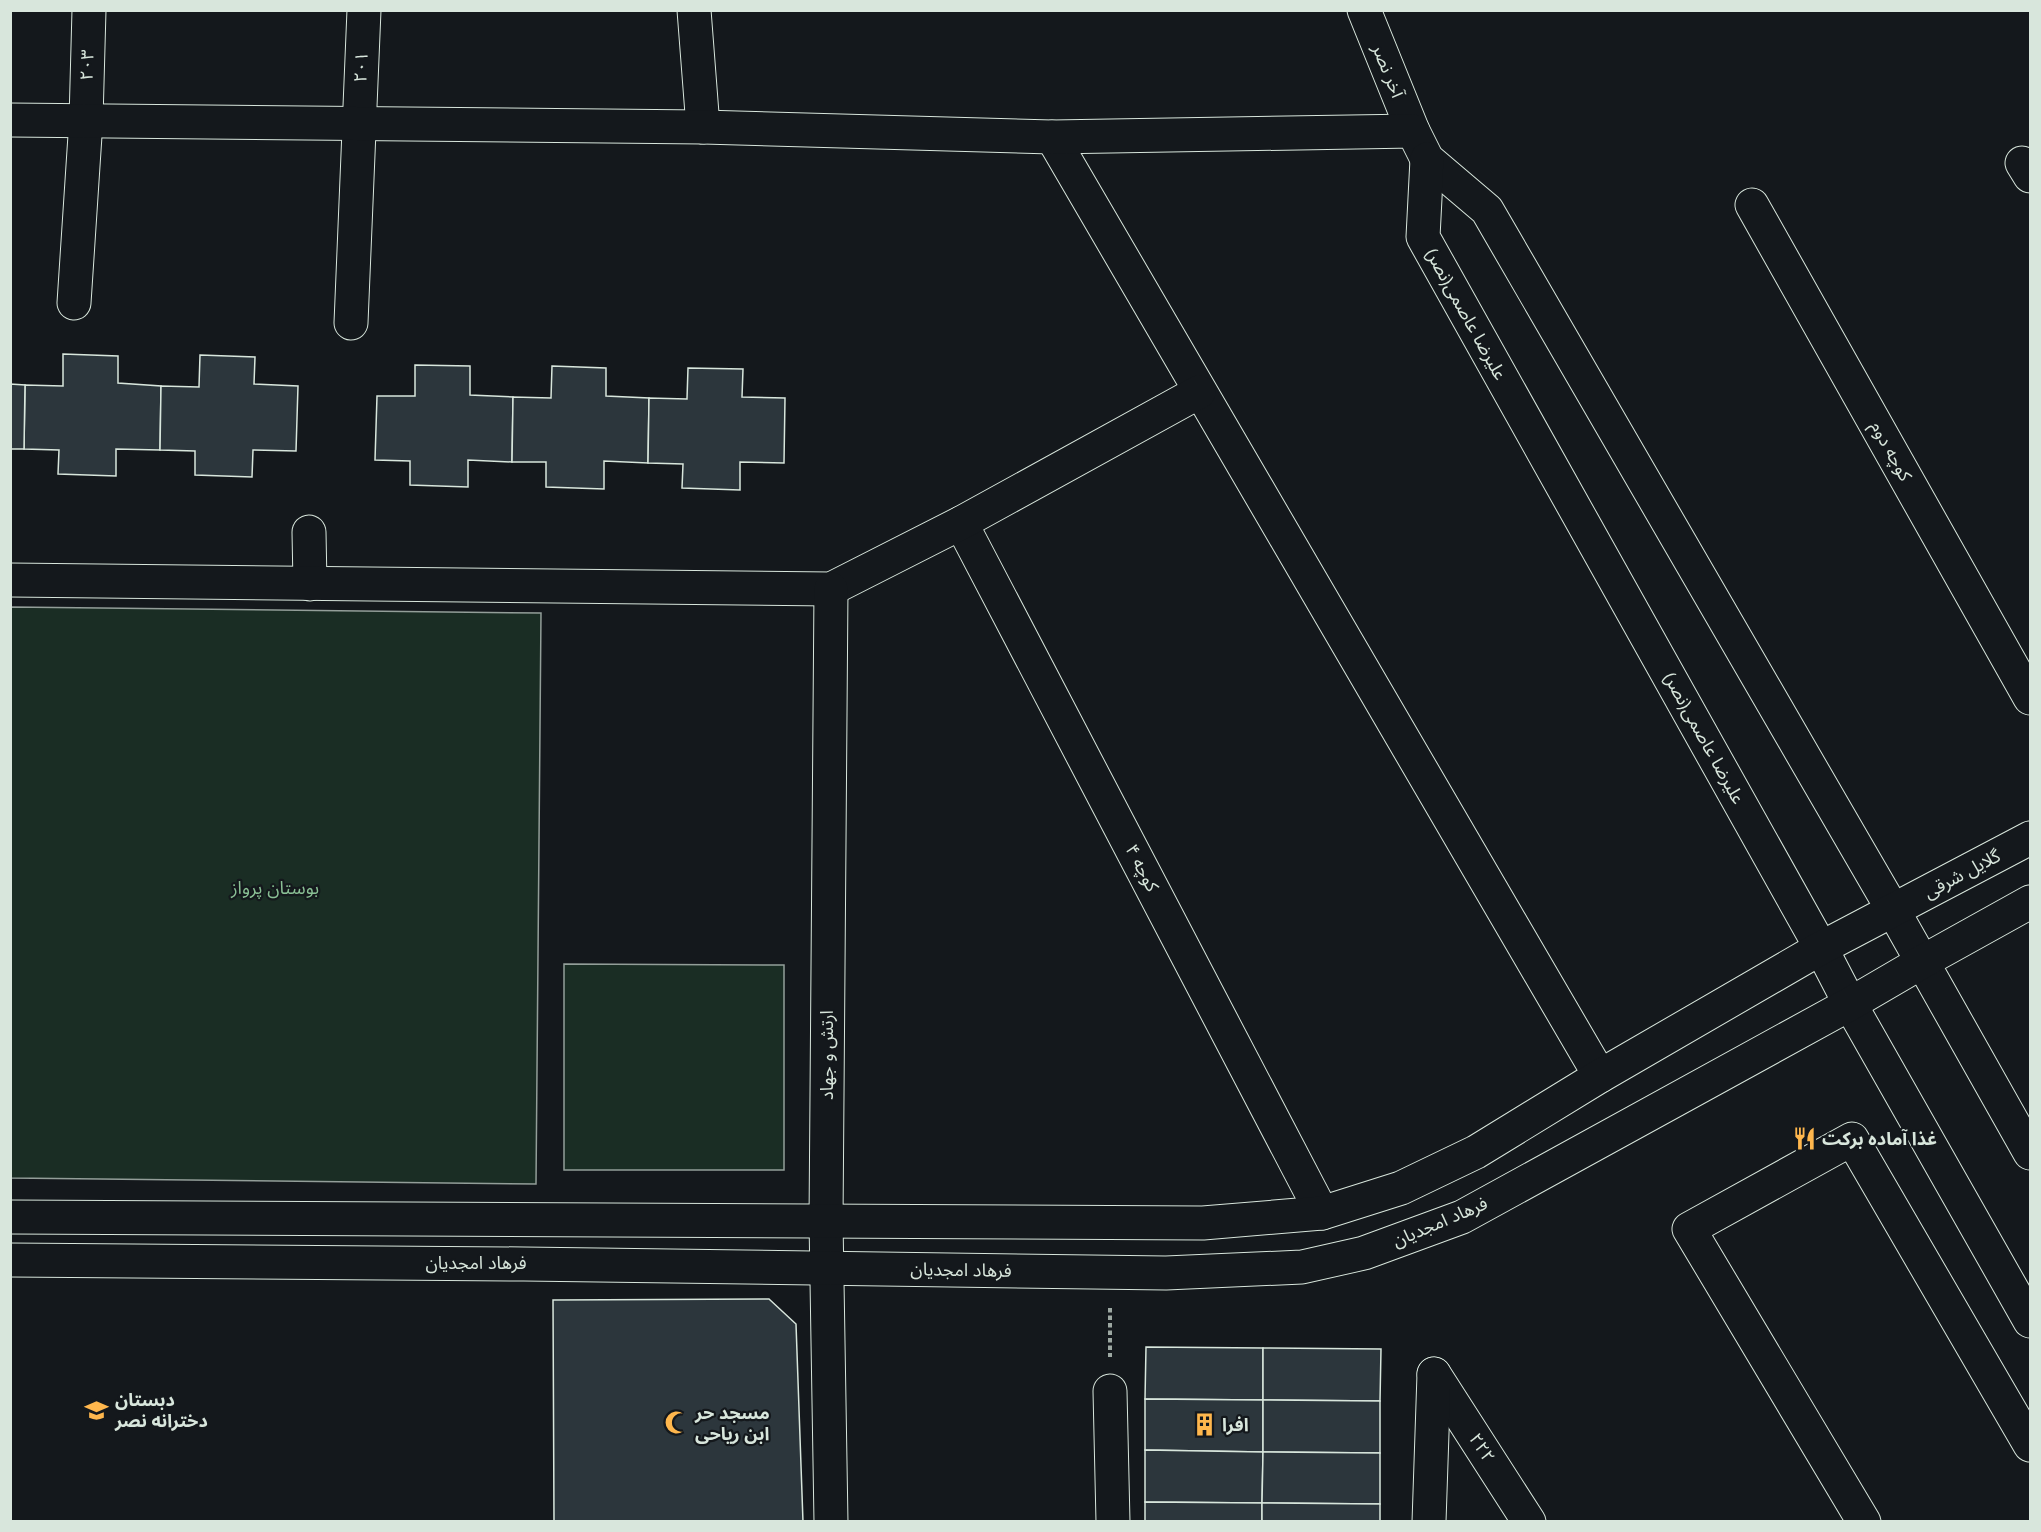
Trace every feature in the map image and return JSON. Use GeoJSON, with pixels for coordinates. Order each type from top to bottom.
{"type":"FeatureCollection","features":[{"type":"Feature","properties":{"kind":"street","name":"۲۰۳"},"geometry":{"type":"LineString","coordinates":[[74,303],[86,120],[89,10]]}},
{"type":"Feature","properties":{"kind":"street","name":"۲۰۱"},"geometry":{"type":"LineString","coordinates":[[351,323],[364,10]]}},
{"type":"Feature","properties":{"kind":"street"},"geometry":{"type":"LineString","coordinates":[[694,10],[703,127]]}},
{"type":"Feature","properties":{"kind":"street","name":"آخر نصر"},"geometry":{"type":"LineString","coordinates":[[1364,10],[1420,145]]}},
{"type":"Feature","properties":{"kind":"street"},"geometry":{"type":"LineString","coordinates":[[10,120],[703,127],[1420,145],[1487,210],[1893,909],[2031,1153]]}},
{"type":"Feature","properties":{"kind":"street"},"geometry":{"type":"LineString","coordinates":[[1052,137],[1600,1076]]}},
{"type":"Feature","properties":{"kind":"street","name":"علیرضا عاصمی(نصر)"},"geometry":{"type":"LineString","coordinates":[[1420,145],[1423,237],[1821,948],[1850,1005],[2031,1321]]}},
{"type":"Feature","properties":{"kind":"street","name":"کوچه دوم"},"geometry":{"type":"LineString","coordinates":[[1752,204],[2031,698]]}},
{"type":"Feature","properties":{"kind":"street"},"geometry":{"type":"LineString","coordinates":[[10,580],[831,589],[961,523],[1199,392]]}},
{"type":"Feature","properties":{"kind":"street","name":"کوچه ۴"},"geometry":{"type":"LineString","coordinates":[[961,523],[1322,1213]]}},
{"type":"Feature","properties":{"kind":"street"},"geometry":{"type":"LineString","coordinates":[[309,532],[310,584]]}},
{"type":"Feature","properties":{"kind":"street","name":"ارتش و جهاد"},"geometry":{"type":"LineString","coordinates":[[831,589],[826,1221],[831,1521]]}},
{"type":"Feature","properties":{"kind":"street","name":"گلایل شرقی"},"geometry":{"type":"LineString","coordinates":[[1821,948],[2031,838]]}},
{"type":"Feature","properties":{"kind":"street","name":"فرهاد امجدیان"},"geometry":{"type":"LineString","coordinates":[[10,1260],[1110,1273],[1302,1267],[1364,1253],[1462,1217],[1850,1005],[2031,902]]}},
{"type":"Feature","properties":{"kind":"street"},"geometry":{"type":"LineString","coordinates":[[10,1217],[1203,1223],[1322,1213],[1401,1188],[1476,1152],[1600,1076],[1821,948]]}},
{"type":"Feature","properties":{"kind":"street"},"geometry":{"type":"LineString","coordinates":[[1864,1521],[1689,1229],[1852,1139],[2031,1445]]}},
{"type":"Feature","properties":{"kind":"street","name":"۲۲۲"},"geometry":{"type":"LineString","coordinates":[[1429,1521],[1434,1374],[1529,1521]]}},
{"type":"Feature","properties":{"kind":"street"},"geometry":{"type":"LineString","coordinates":[[1110,1391],[1113,1521]]}},
{"type":"Feature","properties":{"kind":"path"},"geometry":{"type":"LineString","coordinates":[[1110,1273],[1110,1391]]}},
{"type":"Feature","properties":{"kind":"green space","name":"بوستان پرواز"},"geometry":{"type":"Polygon","coordinates":[[[11,607],[541,613],[536,1184],[11,1178],[11,607]]]}},
{"type":"Feature","properties":{"kind":"green space"},"geometry":{"type":"Polygon","coordinates":[[[564,964],[784,965],[784,1170],[564,1170],[564,964]]]}},
{"type":"Feature","properties":{"kind":"building"},"geometry":{"type":"Polygon","coordinates":[[[63,354],[118,356],[118,383],[161,386],[160,450],[116,449],[116,476],[58,474],[59,450],[24,449],[25,385],[63,386],[63,354]]]}},
{"type":"Feature","properties":{"kind":"building"},"geometry":{"type":"Polygon","coordinates":[[[200,355],[255,357],[254,384],[298,386],[296,451],[253,450],[252,477],[195,475],[195,451],[160,450],[161,386],[199,387],[200,355]]]}},
{"type":"Feature","properties":{"kind":"building"},"geometry":{"type":"Polygon","coordinates":[[[415,365],[470,366],[470,395],[513,397],[512,462],[468,460],[468,487],[410,485],[410,461],[375,460],[377,396],[415,396],[415,365]]]}},
{"type":"Feature","properties":{"kind":"building"},"geometry":{"type":"Polygon","coordinates":[[[552,366],[606,368],[606,396],[649,398],[648,463],[604,461],[604,489],[546,487],[546,462],[512,462],[513,397],[551,398],[552,366]]]}},
{"type":"Feature","properties":{"kind":"building"},"geometry":{"type":"Polygon","coordinates":[[[688,368],[743,369],[742,397],[785,398],[784,463],[740,462],[740,490],[682,488],[683,464],[648,463],[649,398],[687,399],[688,368]]]}},
{"type":"Feature","properties":{"kind":"building"},"geometry":{"type":"Polygon","coordinates":[[[10,384],[25,385],[24,449],[10,449],[10,384]]]}},
{"type":"Feature","properties":{"kind":"building","name":"مسجد حر ابن ریاحی"},"geometry":{"type":"Polygon","coordinates":[[[769,1299],[796,1324],[803,1522],[554,1522],[553,1300],[769,1299]]]}},
{"type":"Feature","properties":{"kind":"building"},"geometry":{"type":"Polygon","coordinates":[[[1146,1347],[1263,1348],[1263,1400],[1145,1399],[1146,1347]]]}},
{"type":"Feature","properties":{"kind":"building"},"geometry":{"type":"Polygon","coordinates":[[[1263,1348],[1381,1349],[1380,1401],[1263,1400],[1263,1348]]]}},
{"type":"Feature","properties":{"kind":"building","name":"افرا"},"geometry":{"type":"Polygon","coordinates":[[[1145,1399],[1263,1400],[1263,1452],[1145,1450],[1145,1399]]]}},
{"type":"Feature","properties":{"kind":"building"},"geometry":{"type":"Polygon","coordinates":[[[1263,1400],[1380,1401],[1380,1453],[1263,1452],[1263,1400]]]}},
{"type":"Feature","properties":{"kind":"building"},"geometry":{"type":"Polygon","coordinates":[[[1145,1450],[1263,1452],[1262,1503],[1145,1502],[1145,1450]]]}},
{"type":"Feature","properties":{"kind":"building"},"geometry":{"type":"Polygon","coordinates":[[[1263,1452],[1380,1453],[1380,1504],[1262,1503],[1263,1452]]]}},
{"type":"Feature","properties":{"kind":"building"},"geometry":{"type":"Polygon","coordinates":[[[1145,1502],[1262,1503],[1262,1522],[1145,1522],[1145,1502]]]}},
{"type":"Feature","properties":{"kind":"building"},"geometry":{"type":"Polygon","coordinates":[[[1262,1503],[1380,1504],[1380,1522],[1262,1522],[1262,1503]]]}},
{"type":"Feature","properties":{"kind":"place","name":"غذا آماده برکت"},"geometry":{"type":"Point","coordinates":[1804,1139]}},
{"type":"Feature","properties":{"kind":"place","name":"دبستان دخترانه نصر"},"geometry":{"type":"Point","coordinates":[97,1410]}},
{"type":"Feature","properties":{"kind":"place","name":"مسجد حر ابن ریاحی"},"geometry":{"type":"Point","coordinates":[677,1423]}},
{"type":"Feature","properties":{"kind":"place","name":"افرا"},"geometry":{"type":"Point","coordinates":[1204,1425]}}]}
